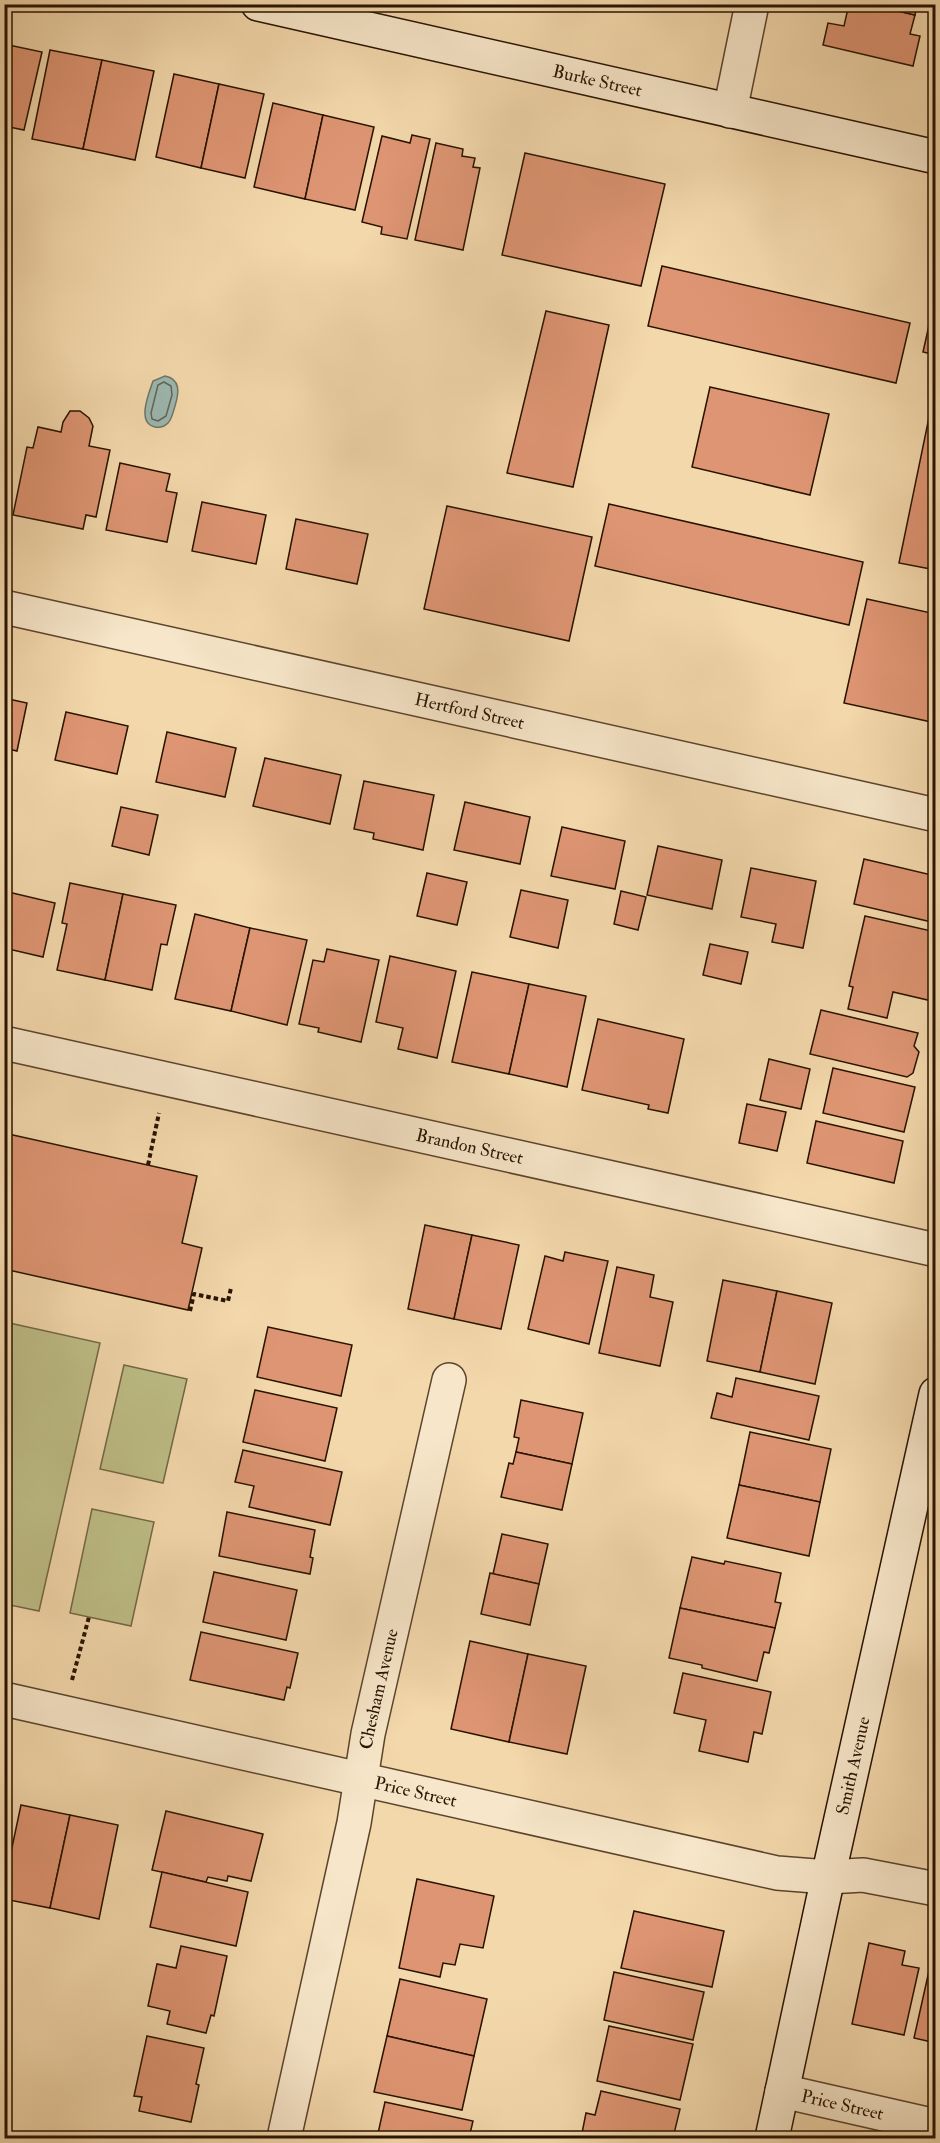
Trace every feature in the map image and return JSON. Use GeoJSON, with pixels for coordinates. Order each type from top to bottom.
{"type":"FeatureCollection","features":[{"type":"Feature","properties":{"kind":"street","name":"Burke Street"},"geometry":{"type":"LineString","coordinates":[[258,4],[307,10],[730,111],[936,157]]}},
{"type":"Feature","properties":{"kind":"street"},"geometry":{"type":"LineString","coordinates":[[730,111],[752,4]]}},
{"type":"Feature","properties":{"kind":"street","name":"Hertford Street"},"geometry":{"type":"LineString","coordinates":[[4,607],[936,815]]}},
{"type":"Feature","properties":{"kind":"street","name":"Brandon Street"},"geometry":{"type":"LineString","coordinates":[[4,1043],[936,1250]]}},
{"type":"Feature","properties":{"kind":"street","name":"Chesham Avenue"},"geometry":{"type":"LineString","coordinates":[[284,2139],[354,1823],[368,1734],[449,1380]]}},
{"type":"Feature","properties":{"kind":"street","name":"Smith Avenue"},"geometry":{"type":"LineString","coordinates":[[772,2139],[936,1394]]}},
{"type":"Feature","properties":{"kind":"street","name":"Price Street"},"geometry":{"type":"LineString","coordinates":[[4,1699],[777,1873],[828,1877],[863,1875],[936,1888]]}},
{"type":"Feature","properties":{"kind":"street","name":"Price Street"},"geometry":{"type":"LineString","coordinates":[[782,2091],[936,2126]]}},
{"type":"Feature","properties":{"kind":"path"},"geometry":{"type":"LineString","coordinates":[[148,1165],[160,1108]]}},
{"type":"Feature","properties":{"kind":"path"},"geometry":{"type":"LineString","coordinates":[[190,1311],[194,1294],[228,1301],[231,1288]]}},
{"type":"Feature","properties":{"kind":"path"},"geometry":{"type":"LineString","coordinates":[[70,1686],[89,1617]]}},
{"type":"Feature","properties":{"kind":"green space"},"geometry":{"type":"Polygon","coordinates":[[[5,1322],[100,1343],[39,1611],[5,1604],[5,1322]]]}},
{"type":"Feature","properties":{"kind":"green space"},"geometry":{"type":"Polygon","coordinates":[[[124,1365],[187,1379],[163,1483],[100,1469],[124,1365]]]}},
{"type":"Feature","properties":{"kind":"green space"},"geometry":{"type":"Polygon","coordinates":[[[92,1509],[154,1522],[131,1626],[70,1613],[92,1509]]]}},
{"type":"Feature","properties":{"kind":"water"},"geometry":{"type":"Polygon","coordinates":[[[165,376],[176,383],[177,396],[169,421],[163,426],[155,427],[146,420],[145,407],[153,381],[165,376]]]}},
{"type":"Feature","properties":{"kind":"building"},"geometry":{"type":"Polygon","coordinates":[[[634,4],[663,4],[662,11],[634,4]]]}},
{"type":"Feature","properties":{"kind":"building"},"geometry":{"type":"Polygon","coordinates":[[[849,4],[868,4],[915,15],[910,34],[920,36],[913,66],[823,45],[828,23],[844,26],[849,4]]]}},
{"type":"Feature","properties":{"kind":"building"},"geometry":{"type":"Polygon","coordinates":[[[868,4],[917,4],[915,15],[868,4]]]}},
{"type":"Feature","properties":{"kind":"building"},"geometry":{"type":"Polygon","coordinates":[[[4,44],[42,52],[24,130],[4,126],[4,44]]]}},
{"type":"Feature","properties":{"kind":"building"},"geometry":{"type":"Polygon","coordinates":[[[50,50],[102,60],[83,149],[32,139],[50,50]]]}},
{"type":"Feature","properties":{"kind":"building"},"geometry":{"type":"Polygon","coordinates":[[[102,60],[154,71],[135,160],[83,149],[102,60]]]}},
{"type":"Feature","properties":{"kind":"building"},"geometry":{"type":"Polygon","coordinates":[[[174,74],[219,84],[201,168],[156,157],[174,74]]]}},
{"type":"Feature","properties":{"kind":"building"},"geometry":{"type":"Polygon","coordinates":[[[219,84],[264,94],[245,178],[201,168],[219,84]]]}},
{"type":"Feature","properties":{"kind":"building"},"geometry":{"type":"Polygon","coordinates":[[[273,103],[323,115],[305,199],[254,187],[273,103]]]}},
{"type":"Feature","properties":{"kind":"building"},"geometry":{"type":"Polygon","coordinates":[[[323,115],[374,127],[355,210],[305,199],[323,115]]]}},
{"type":"Feature","properties":{"kind":"building"},"geometry":{"type":"Polygon","coordinates":[[[412,135],[430,139],[407,239],[381,234],[382,227],[362,222],[382,136],[410,143],[412,135]]]}},
{"type":"Feature","properties":{"kind":"building"},"geometry":{"type":"Polygon","coordinates":[[[436,143],[463,149],[462,156],[475,158],[473,167],[480,168],[463,250],[415,240],[436,143]]]}},
{"type":"Feature","properties":{"kind":"building"},"geometry":{"type":"Polygon","coordinates":[[[525,153],[665,184],[641,286],[502,255],[525,153]]]}},
{"type":"Feature","properties":{"kind":"building"},"geometry":{"type":"Polygon","coordinates":[[[662,266],[910,323],[896,383],[648,326],[662,266]]]}},
{"type":"Feature","properties":{"kind":"building"},"geometry":{"type":"Polygon","coordinates":[[[936,294],[936,355],[923,352],[936,294]]]}},
{"type":"Feature","properties":{"kind":"building"},"geometry":{"type":"Polygon","coordinates":[[[546,311],[609,325],[573,487],[507,473],[546,311]]]}},
{"type":"Feature","properties":{"kind":"building"},"geometry":{"type":"Polygon","coordinates":[[[710,387],[829,414],[810,495],[692,467],[710,387]]]}},
{"type":"Feature","properties":{"kind":"building"},"geometry":{"type":"Polygon","coordinates":[[[933,398],[936,399],[936,570],[899,563],[933,398]]]}},
{"type":"Feature","properties":{"kind":"building"},"geometry":{"type":"Polygon","coordinates":[[[70,411],[80,411],[89,418],[93,426],[89,446],[110,450],[96,517],[86,515],[83,529],[13,515],[27,447],[33,448],[38,427],[61,432],[63,422],[70,411]]]}},
{"type":"Feature","properties":{"kind":"building"},"geometry":{"type":"Polygon","coordinates":[[[120,463],[170,474],[166,491],[177,493],[167,542],[106,530],[120,463]]]}},
{"type":"Feature","properties":{"kind":"building"},"geometry":{"type":"Polygon","coordinates":[[[202,502],[266,515],[256,564],[192,551],[202,502]]]}},
{"type":"Feature","properties":{"kind":"building"},"geometry":{"type":"Polygon","coordinates":[[[609,504],[863,562],[849,625],[595,566],[609,504]]]}},
{"type":"Feature","properties":{"kind":"building"},"geometry":{"type":"Polygon","coordinates":[[[447,506],[592,537],[569,641],[424,609],[447,506]]]}},
{"type":"Feature","properties":{"kind":"building"},"geometry":{"type":"Polygon","coordinates":[[[296,519],[368,534],[357,584],[286,569],[296,519]]]}},
{"type":"Feature","properties":{"kind":"building"},"geometry":{"type":"Polygon","coordinates":[[[867,599],[936,614],[936,723],[844,703],[867,599]]]}},
{"type":"Feature","properties":{"kind":"building"},"geometry":{"type":"Polygon","coordinates":[[[4,698],[27,703],[17,751],[4,748],[4,698]]]}},
{"type":"Feature","properties":{"kind":"building"},"geometry":{"type":"Polygon","coordinates":[[[66,712],[128,726],[117,774],[55,760],[66,712]]]}},
{"type":"Feature","properties":{"kind":"building"},"geometry":{"type":"Polygon","coordinates":[[[167,732],[236,748],[225,797],[156,782],[167,732]]]}},
{"type":"Feature","properties":{"kind":"building"},"geometry":{"type":"Polygon","coordinates":[[[265,758],[341,775],[330,824],[253,806],[265,758]]]}},
{"type":"Feature","properties":{"kind":"building"},"geometry":{"type":"Polygon","coordinates":[[[364,781],[434,795],[423,850],[373,839],[374,833],[354,829],[364,781]]]}},
{"type":"Feature","properties":{"kind":"building"},"geometry":{"type":"Polygon","coordinates":[[[465,802],[530,817],[520,864],[454,850],[465,802]]]}},
{"type":"Feature","properties":{"kind":"building"},"geometry":{"type":"Polygon","coordinates":[[[121,807],[158,815],[149,855],[112,846],[121,807]]]}},
{"type":"Feature","properties":{"kind":"building"},"geometry":{"type":"Polygon","coordinates":[[[562,827],[625,841],[615,889],[551,876],[562,827]]]}},
{"type":"Feature","properties":{"kind":"building"},"geometry":{"type":"Polygon","coordinates":[[[658,846],[722,860],[712,909],[647,895],[658,846]]]}},
{"type":"Feature","properties":{"kind":"building"},"geometry":{"type":"Polygon","coordinates":[[[864,859],[936,876],[936,923],[854,904],[864,859]]]}},
{"type":"Feature","properties":{"kind":"building"},"geometry":{"type":"Polygon","coordinates":[[[751,868],[816,881],[803,948],[772,942],[776,924],[741,917],[751,868]]]}},
{"type":"Feature","properties":{"kind":"building"},"geometry":{"type":"Polygon","coordinates":[[[427,873],[467,882],[457,925],[417,916],[427,873]]]}},
{"type":"Feature","properties":{"kind":"building"},"geometry":{"type":"Polygon","coordinates":[[[70,883],[123,894],[105,980],[57,970],[67,924],[62,923],[70,883]]]}},
{"type":"Feature","properties":{"kind":"building"},"geometry":{"type":"Polygon","coordinates":[[[521,890],[568,900],[558,948],[510,937],[521,890]]]}},
{"type":"Feature","properties":{"kind":"building"},"geometry":{"type":"Polygon","coordinates":[[[4,891],[55,903],[43,957],[4,948],[4,891]]]}},
{"type":"Feature","properties":{"kind":"building"},"geometry":{"type":"Polygon","coordinates":[[[621,891],[646,897],[638,930],[614,924],[621,891]]]}},
{"type":"Feature","properties":{"kind":"building"},"geometry":{"type":"Polygon","coordinates":[[[123,894],[176,905],[167,945],[161,944],[152,990],[105,980],[123,894]]]}},
{"type":"Feature","properties":{"kind":"building"},"geometry":{"type":"Polygon","coordinates":[[[195,914],[250,928],[231,1011],[175,999],[195,914]]]}},
{"type":"Feature","properties":{"kind":"building"},"geometry":{"type":"Polygon","coordinates":[[[865,916],[936,932],[936,984],[932,1001],[893,992],[887,1018],[848,1009],[853,987],[849,986],[865,916]]]}},
{"type":"Feature","properties":{"kind":"building"},"geometry":{"type":"Polygon","coordinates":[[[250,928],[307,940],[287,1025],[231,1011],[250,928]]]}},
{"type":"Feature","properties":{"kind":"building"},"geometry":{"type":"Polygon","coordinates":[[[710,944],[748,952],[741,984],[703,975],[710,944]]]}},
{"type":"Feature","properties":{"kind":"building"},"geometry":{"type":"Polygon","coordinates":[[[327,949],[379,960],[361,1042],[318,1032],[319,1028],[299,1024],[313,960],[324,962],[327,949]]]}},
{"type":"Feature","properties":{"kind":"building"},"geometry":{"type":"Polygon","coordinates":[[[390,956],[456,971],[437,1058],[398,1049],[403,1028],[376,1022],[390,956]]]}},
{"type":"Feature","properties":{"kind":"building"},"geometry":{"type":"Polygon","coordinates":[[[472,972],[529,984],[509,1074],[452,1062],[472,972]]]}},
{"type":"Feature","properties":{"kind":"building"},"geometry":{"type":"Polygon","coordinates":[[[529,984],[586,996],[567,1087],[509,1074],[529,984]]]}},
{"type":"Feature","properties":{"kind":"building"},"geometry":{"type":"Polygon","coordinates":[[[821,1010],[918,1033],[914,1046],[919,1052],[913,1073],[907,1077],[810,1054],[821,1010]]]}},
{"type":"Feature","properties":{"kind":"building"},"geometry":{"type":"Polygon","coordinates":[[[598,1019],[684,1039],[668,1113],[648,1109],[649,1105],[582,1090],[598,1019]]]}},
{"type":"Feature","properties":{"kind":"building"},"geometry":{"type":"Polygon","coordinates":[[[769,1059],[810,1069],[801,1109],[760,1100],[769,1059]]]}},
{"type":"Feature","properties":{"kind":"building"},"geometry":{"type":"Polygon","coordinates":[[[833,1068],[915,1087],[904,1132],[823,1113],[833,1068]]]}},
{"type":"Feature","properties":{"kind":"building"},"geometry":{"type":"Polygon","coordinates":[[[747,1104],[786,1112],[777,1151],[739,1143],[747,1104]]]}},
{"type":"Feature","properties":{"kind":"building"},"geometry":{"type":"Polygon","coordinates":[[[816,1121],[903,1141],[894,1183],[807,1163],[816,1121]]]}},
{"type":"Feature","properties":{"kind":"building"},"geometry":{"type":"Polygon","coordinates":[[[4,1133],[197,1176],[182,1243],[202,1248],[188,1310],[4,1269],[4,1133]]]}},
{"type":"Feature","properties":{"kind":"building"},"geometry":{"type":"Polygon","coordinates":[[[425,1225],[472,1235],[454,1319],[408,1309],[425,1225]]]}},
{"type":"Feature","properties":{"kind":"building"},"geometry":{"type":"Polygon","coordinates":[[[472,1235],[519,1245],[501,1329],[454,1319],[472,1235]]]}},
{"type":"Feature","properties":{"kind":"building"},"geometry":{"type":"Polygon","coordinates":[[[565,1252],[608,1261],[589,1344],[528,1329],[545,1256],[563,1261],[565,1252]]]}},
{"type":"Feature","properties":{"kind":"building"},"geometry":{"type":"Polygon","coordinates":[[[617,1267],[654,1275],[650,1297],[673,1302],[660,1366],[599,1353],[617,1267]]]}},
{"type":"Feature","properties":{"kind":"building"},"geometry":{"type":"Polygon","coordinates":[[[723,1280],[777,1291],[760,1372],[707,1361],[723,1280]]]}},
{"type":"Feature","properties":{"kind":"building"},"geometry":{"type":"Polygon","coordinates":[[[777,1291],[832,1303],[815,1384],[760,1372],[777,1291]]]}},
{"type":"Feature","properties":{"kind":"building"},"geometry":{"type":"Polygon","coordinates":[[[268,1327],[352,1345],[341,1396],[257,1377],[268,1327]]]}},
{"type":"Feature","properties":{"kind":"building"},"geometry":{"type":"Polygon","coordinates":[[[736,1378],[819,1396],[809,1440],[711,1418],[717,1393],[732,1397],[736,1378]]]}},
{"type":"Feature","properties":{"kind":"building"},"geometry":{"type":"Polygon","coordinates":[[[255,1390],[337,1408],[325,1461],[243,1442],[255,1390]]]}},
{"type":"Feature","properties":{"kind":"building"},"geometry":{"type":"Polygon","coordinates":[[[521,1400],[583,1413],[572,1464],[516,1452],[519,1438],[514,1437],[521,1400]]]}},
{"type":"Feature","properties":{"kind":"building"},"geometry":{"type":"Polygon","coordinates":[[[750,1432],[831,1449],[820,1502],[739,1485],[750,1432]]]}},
{"type":"Feature","properties":{"kind":"building"},"geometry":{"type":"Polygon","coordinates":[[[243,1450],[342,1472],[330,1525],[249,1507],[254,1486],[235,1482],[243,1450]]]}},
{"type":"Feature","properties":{"kind":"building"},"geometry":{"type":"Polygon","coordinates":[[[516,1452],[572,1464],[562,1510],[501,1497],[509,1463],[513,1464],[516,1452]]]}},
{"type":"Feature","properties":{"kind":"building"},"geometry":{"type":"Polygon","coordinates":[[[739,1485],[820,1502],[809,1556],[727,1538],[739,1485]]]}},
{"type":"Feature","properties":{"kind":"building"},"geometry":{"type":"Polygon","coordinates":[[[227,1512],[315,1530],[310,1557],[313,1558],[310,1574],[219,1556],[227,1512]]]}},
{"type":"Feature","properties":{"kind":"building"},"geometry":{"type":"Polygon","coordinates":[[[502,1534],[548,1544],[539,1584],[493,1574],[502,1534]]]}},
{"type":"Feature","properties":{"kind":"building"},"geometry":{"type":"Polygon","coordinates":[[[692,1557],[724,1564],[725,1561],[781,1573],[775,1602],[781,1603],[775,1628],[680,1608],[692,1557]]]}},
{"type":"Feature","properties":{"kind":"building"},"geometry":{"type":"Polygon","coordinates":[[[214,1572],[297,1590],[286,1640],[203,1622],[214,1572]]]}},
{"type":"Feature","properties":{"kind":"building"},"geometry":{"type":"Polygon","coordinates":[[[490,1573],[539,1584],[530,1625],[481,1614],[490,1573]]]}},
{"type":"Feature","properties":{"kind":"building"},"geometry":{"type":"Polygon","coordinates":[[[680,1608],[775,1628],[769,1653],[764,1652],[757,1681],[669,1658],[680,1608]]]}},
{"type":"Feature","properties":{"kind":"building"},"geometry":{"type":"Polygon","coordinates":[[[201,1632],[298,1653],[290,1688],[287,1687],[284,1700],[190,1680],[201,1632]]]}},
{"type":"Feature","properties":{"kind":"building"},"geometry":{"type":"Polygon","coordinates":[[[470,1641],[528,1654],[509,1742],[451,1729],[470,1641]]]}},
{"type":"Feature","properties":{"kind":"building"},"geometry":{"type":"Polygon","coordinates":[[[528,1654],[586,1666],[567,1754],[509,1742],[528,1654]]]}},
{"type":"Feature","properties":{"kind":"building"},"geometry":{"type":"Polygon","coordinates":[[[683,1673],[771,1692],[762,1734],[754,1732],[748,1762],[699,1751],[706,1720],[674,1713],[683,1673]]]}},
{"type":"Feature","properties":{"kind":"building"},"geometry":{"type":"Polygon","coordinates":[[[21,1805],[70,1815],[50,1908],[4,1899],[4,1885],[21,1805]]]}},
{"type":"Feature","properties":{"kind":"building"},"geometry":{"type":"Polygon","coordinates":[[[166,1811],[263,1834],[251,1881],[228,1876],[227,1881],[208,1877],[206,1882],[152,1870],[166,1811]]]}},
{"type":"Feature","properties":{"kind":"building"},"geometry":{"type":"Polygon","coordinates":[[[70,1815],[118,1825],[99,1919],[50,1908],[70,1815]]]}},
{"type":"Feature","properties":{"kind":"building"},"geometry":{"type":"Polygon","coordinates":[[[162,1872],[248,1892],[236,1946],[150,1927],[162,1872]]]}},
{"type":"Feature","properties":{"kind":"building"},"geometry":{"type":"Polygon","coordinates":[[[417,1879],[494,1896],[483,1948],[460,1944],[455,1965],[443,1963],[440,1977],[399,1968],[417,1879]]]}},
{"type":"Feature","properties":{"kind":"building"},"geometry":{"type":"Polygon","coordinates":[[[634,1911],[724,1931],[712,1987],[621,1968],[634,1911]]]}},
{"type":"Feature","properties":{"kind":"building"},"geometry":{"type":"Polygon","coordinates":[[[869,1943],[905,1951],[902,1965],[919,1968],[904,2035],[852,2024],[869,1943]]]}},
{"type":"Feature","properties":{"kind":"building"},"geometry":{"type":"Polygon","coordinates":[[[181,1946],[227,1956],[214,2016],[211,2015],[206,2033],[167,2024],[170,2011],[148,2006],[157,1964],[176,1968],[181,1946]]]}},
{"type":"Feature","properties":{"kind":"building"},"geometry":{"type":"Polygon","coordinates":[[[931,1962],[936,1963],[936,2043],[914,2038],[931,1962]]]}},
{"type":"Feature","properties":{"kind":"building"},"geometry":{"type":"Polygon","coordinates":[[[614,1972],[704,1992],[693,2040],[604,2020],[614,1972]]]}},
{"type":"Feature","properties":{"kind":"building"},"geometry":{"type":"Polygon","coordinates":[[[400,1979],[487,1999],[474,2056],[387,2036],[400,1979]]]}},
{"type":"Feature","properties":{"kind":"building"},"geometry":{"type":"Polygon","coordinates":[[[609,2026],[693,2044],[680,2100],[597,2081],[609,2026]]]}},
{"type":"Feature","properties":{"kind":"building"},"geometry":{"type":"Polygon","coordinates":[[[147,2036],[204,2048],[191,2122],[139,2111],[142,2097],[134,2096],[147,2036]]]}},
{"type":"Feature","properties":{"kind":"building"},"geometry":{"type":"Polygon","coordinates":[[[387,2036],[474,2056],[462,2110],[374,2092],[387,2036]]]}},
{"type":"Feature","properties":{"kind":"building"},"geometry":{"type":"Polygon","coordinates":[[[601,2091],[680,2109],[673,2138],[581,2138],[586,2113],[595,2115],[601,2091]]]}},
{"type":"Feature","properties":{"kind":"building"},"geometry":{"type":"Polygon","coordinates":[[[385,2102],[473,2121],[469,2138],[377,2138],[385,2102]]]}},
{"type":"Feature","properties":{"kind":"building"},"geometry":{"type":"Polygon","coordinates":[[[143,2132],[169,2138],[141,2138],[143,2132]]]}}]}
